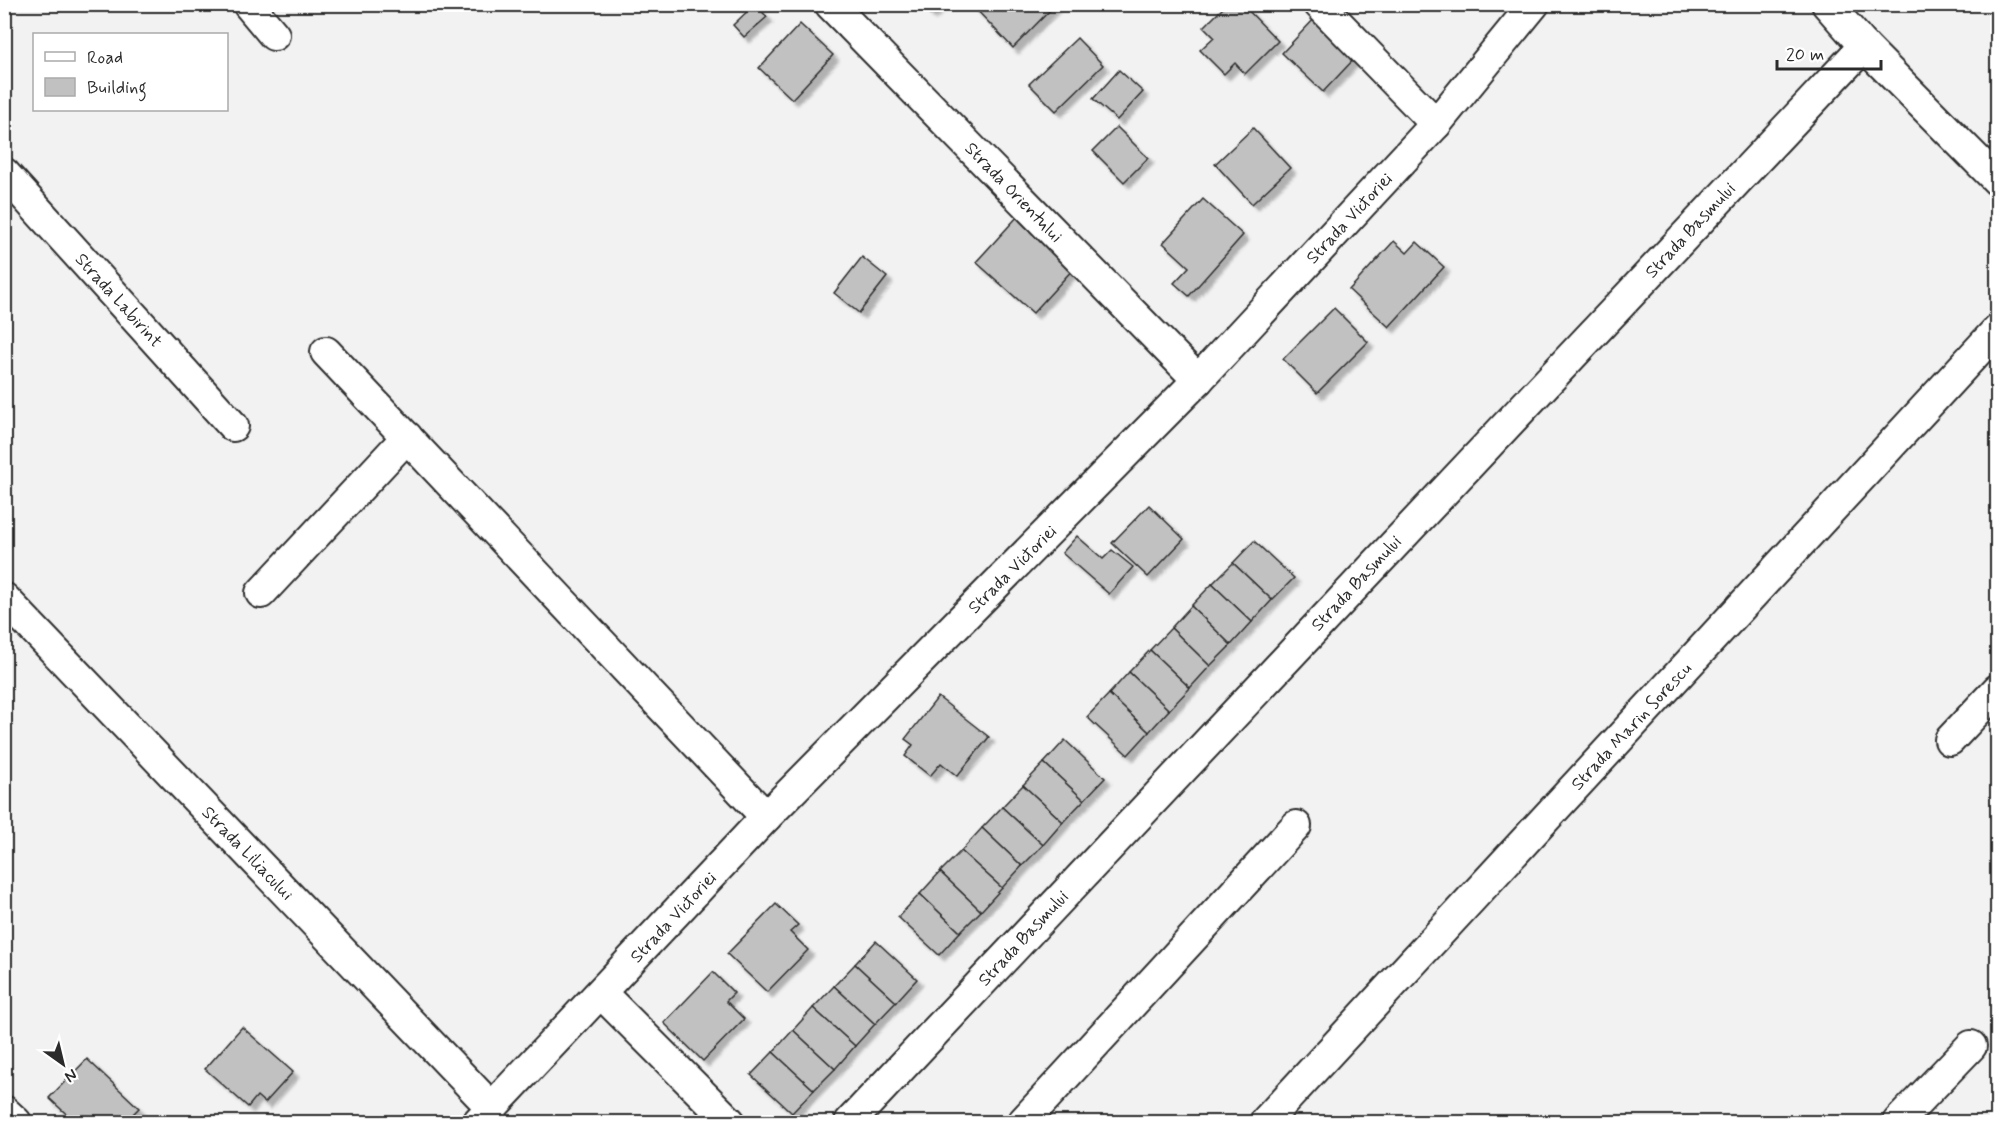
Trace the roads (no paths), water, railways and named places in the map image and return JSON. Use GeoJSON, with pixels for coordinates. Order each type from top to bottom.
{"type":"FeatureCollection","features":[{"type":"Feature","properties":{"kind":"street"},"geometry":{"type":"LineString","coordinates":[[248,4],[274,35]]}},
{"type":"Feature","properties":{"kind":"street","name":"Strada Orientului"},"geometry":{"type":"LineString","coordinates":[[830,4],[1198,380]]}},
{"type":"Feature","properties":{"kind":"street"},"geometry":{"type":"LineString","coordinates":[[1319,4],[1436,124]]}},
{"type":"Feature","properties":{"kind":"street","name":"Strada Victoriei"},"geometry":{"type":"LineString","coordinates":[[485,1115],[766,818],[1198,380],[1436,124],[1534,4]]}},
{"type":"Feature","properties":{"kind":"street"},"geometry":{"type":"LineString","coordinates":[[1827,4],[1864,46],[1998,181]]}},
{"type":"Feature","properties":{"kind":"street","name":"Strada Basmului"},"geometry":{"type":"LineString","coordinates":[[850,1122],[1864,46]]}},
{"type":"Feature","properties":{"kind":"street","name":"Strada Labirint"},"geometry":{"type":"LineString","coordinates":[[4,173],[232,426]]}},
{"type":"Feature","properties":{"kind":"street","name":"Strada Marin Sorescu"},"geometry":{"type":"LineString","coordinates":[[1265,1122],[1998,329]]}},
{"type":"Feature","properties":{"kind":"street"},"geometry":{"type":"LineString","coordinates":[[326,352],[766,818]]}},
{"type":"Feature","properties":{"kind":"street"},"geometry":{"type":"LineString","coordinates":[[261,593],[407,437]]}},
{"type":"Feature","properties":{"kind":"street","name":"Strada Liliacului"},"geometry":{"type":"LineString","coordinates":[[4,598],[485,1115]]}},
{"type":"Feature","properties":{"kind":"street"},"geometry":{"type":"LineString","coordinates":[[1950,740],[1998,689]]}},
{"type":"Feature","properties":{"kind":"street"},"geometry":{"type":"LineString","coordinates":[[1023,1122],[1296,826]]}},
{"type":"Feature","properties":{"kind":"street"},"geometry":{"type":"LineString","coordinates":[[601,993],[730,1122]]}},
{"type":"Feature","properties":{"kind":"street"},"geometry":{"type":"LineString","coordinates":[[1899,1122],[1971,1046]]}},
{"type":"Feature","properties":{"kind":"street"},"geometry":{"type":"LineString","coordinates":[[4,1111],[16,1122]]}}]}
